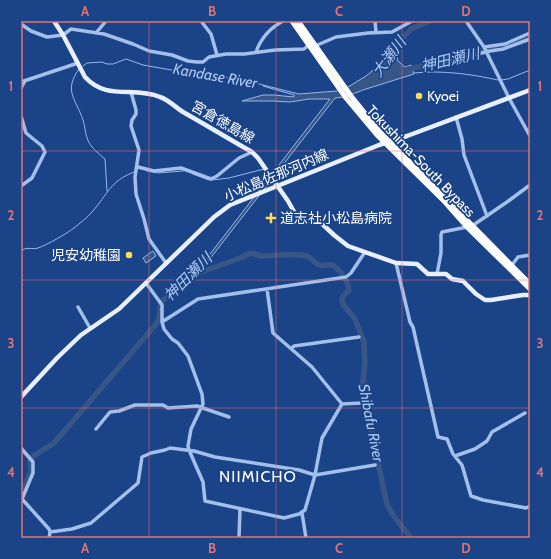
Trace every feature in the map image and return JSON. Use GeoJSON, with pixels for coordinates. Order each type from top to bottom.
{"type":"FeatureCollection","features":[{"type":"Feature","properties":{"kind":"highway","name":"Tokushima-South Bypass"},"geometry":{"type":"LineString","coordinates":[[295,22],[309,45],[377,135],[387,142],[530,289]]}},
{"type":"Feature","properties":{"kind":"highway","name":"Tokushima-South Bypass"},"geometry":{"type":"LineString","coordinates":[[295,22],[315,46],[329,70]]}},
{"type":"Feature","properties":{"kind":"highway","name":"Tokushima-South Bypass"},"geometry":{"type":"LineString","coordinates":[[470,227],[512,265],[530,284]]}},
{"type":"Feature","properties":{"kind":"main road","name":"宮倉徳島線"},"geometry":{"type":"LineString","coordinates":[[54,21],[85,77],[97,87],[108,91],[149,93],[162,97],[182,112],[252,152],[258,158],[300,220],[319,221],[348,246],[396,263],[417,264],[428,274],[446,274],[452,279],[463,281],[476,294],[485,300],[523,294],[530,295]]}},
{"type":"Feature","properties":{"kind":"main road","name":"小松島佐那河内線"},"geometry":{"type":"LineString","coordinates":[[21,398],[81,335],[119,309],[224,209],[240,200],[387,142],[530,90]]}},
{"type":"Feature","properties":{"kind":"street"},"geometry":{"type":"LineString","coordinates":[[96,33],[106,21]]}},
{"type":"Feature","properties":{"kind":"street"},"geometry":{"type":"LineString","coordinates":[[201,21],[210,34],[217,55]]}},
{"type":"Feature","properties":{"kind":"street"},"geometry":{"type":"LineString","coordinates":[[256,52],[261,41],[272,28],[283,21]]}},
{"type":"Feature","properties":{"kind":"street"},"geometry":{"type":"LineString","coordinates":[[375,21],[376,32]]}},
{"type":"Feature","properties":{"kind":"street"},"geometry":{"type":"LineString","coordinates":[[315,46],[336,37],[376,32],[392,32],[412,21]]}},
{"type":"Feature","properties":{"kind":"street"},"geometry":{"type":"LineString","coordinates":[[466,21],[485,50],[530,136]]}},
{"type":"Feature","properties":{"kind":"street"},"geometry":{"type":"LineString","coordinates":[[21,24],[43,36],[63,35],[71,29],[96,33],[133,44],[149,52],[172,55],[188,61],[203,62],[209,57],[226,54],[304,49],[309,45]]}},
{"type":"Feature","properties":{"kind":"street"},"geometry":{"type":"LineString","coordinates":[[424,68],[505,44],[530,33]]}},
{"type":"Feature","properties":{"kind":"street"},"geometry":{"type":"LineString","coordinates":[[485,50],[509,48],[530,39]]}},
{"type":"Feature","properties":{"kind":"street"},"geometry":{"type":"LineString","coordinates":[[21,88],[23,82],[78,63]]}},
{"type":"Feature","properties":{"kind":"street"},"geometry":{"type":"LineString","coordinates":[[131,92],[136,110],[131,126],[139,150],[136,190],[149,239],[166,263]]}},
{"type":"Feature","properties":{"kind":"street"},"geometry":{"type":"LineString","coordinates":[[21,116],[26,133],[42,146],[45,152],[32,178],[21,186]]}},
{"type":"Feature","properties":{"kind":"street"},"geometry":{"type":"LineString","coordinates":[[456,117],[462,139],[464,156],[487,216]]}},
{"type":"Feature","properties":{"kind":"street"},"geometry":{"type":"LineString","coordinates":[[138,167],[154,172],[181,168],[211,179],[239,158],[252,152]]}},
{"type":"Feature","properties":{"kind":"street"},"geometry":{"type":"LineString","coordinates":[[437,274],[441,253],[442,232],[470,227],[530,185]]}},
{"type":"Feature","properties":{"kind":"street"},"geometry":{"type":"LineString","coordinates":[[162,322],[198,299],[344,278],[351,273],[365,252]]}},
{"type":"Feature","properties":{"kind":"street"},"geometry":{"type":"LineString","coordinates":[[512,265],[518,257],[530,255]]}},
{"type":"Feature","properties":{"kind":"street"},"geometry":{"type":"LineString","coordinates":[[396,263],[410,322],[414,327],[438,437],[447,440],[455,456],[462,465],[471,496],[483,500],[526,508],[530,506]]}},
{"type":"Feature","properties":{"kind":"street"},"geometry":{"type":"LineString","coordinates":[[146,282],[161,303],[164,329],[188,356],[202,394],[203,404],[191,430],[188,446],[203,482],[205,501],[284,518],[302,513]]}},
{"type":"Feature","properties":{"kind":"street"},"geometry":{"type":"LineString","coordinates":[[267,289],[273,333],[312,367],[342,404]]}},
{"type":"Feature","properties":{"kind":"street"},"geometry":{"type":"LineString","coordinates":[[78,307],[90,328]]}},
{"type":"Feature","properties":{"kind":"street"},"geometry":{"type":"LineString","coordinates":[[292,348],[294,346],[359,337]]}},
{"type":"Feature","properties":{"kind":"street"},"geometry":{"type":"LineString","coordinates":[[342,404],[362,403]]}},
{"type":"Feature","properties":{"kind":"street"},"geometry":{"type":"LineString","coordinates":[[306,538],[302,513],[315,475],[322,438],[342,404]]}},
{"type":"Feature","properties":{"kind":"street"},"geometry":{"type":"LineString","coordinates":[[96,429],[110,412],[135,405],[163,405],[168,408],[186,406],[201,407],[229,417]]}},
{"type":"Feature","properties":{"kind":"street"},"geometry":{"type":"LineString","coordinates":[[455,456],[475,449],[487,441],[492,432],[525,413]]}},
{"type":"Feature","properties":{"kind":"street"},"geometry":{"type":"LineString","coordinates":[[21,448],[31,460],[33,473],[22,499],[47,526],[50,532],[48,538]]}},
{"type":"Feature","properties":{"kind":"street"},"geometry":{"type":"LineString","coordinates":[[50,532],[72,529],[90,523],[110,508],[138,483],[142,457],[170,448],[194,450],[215,457],[299,470],[315,475],[375,465]]}},
{"type":"Feature","properties":{"kind":"street"},"geometry":{"type":"LineString","coordinates":[[239,538],[240,509]]}},
{"type":"Feature","properties":{"kind":"water"},"geometry":{"type":"Polygon","coordinates":[[[393,45],[395,47],[394,54],[398,61],[405,67],[411,65],[414,74],[348,96],[335,98],[202,269],[200,267],[330,99],[309,99],[290,102],[242,101],[263,95],[294,97],[294,95],[263,85],[299,94],[337,91],[348,87],[377,67],[393,45]]]}},
{"type":"Feature","properties":{"kind":"water"},"geometry":{"type":"Polygon","coordinates":[[[153,251],[156,256],[146,263],[143,258],[153,251]]]}},
{"type":"Feature","properties":{"kind":"waterway","name":"大瀬川"},"geometry":{"type":"LineString","coordinates":[[390,52],[411,29],[430,21]]}},
{"type":"Feature","properties":{"kind":"waterway","name":"神田瀬川"},"geometry":{"type":"LineString","coordinates":[[516,43],[530,37]]}},
{"type":"Feature","properties":{"kind":"waterway","name":"神田瀬川"},"geometry":{"type":"LineString","coordinates":[[405,70],[496,49]]}},
{"type":"Feature","properties":{"kind":"waterway","name":"Kandase River"},"geometry":{"type":"LineString","coordinates":[[83,66],[87,63],[102,62],[113,64],[126,59],[143,65],[194,74],[242,79],[263,85]]}},
{"type":"Feature","properties":{"kind":"waterway","name":"Kandase River"},"geometry":{"type":"LineString","coordinates":[[79,69],[72,83],[72,95],[83,120],[88,141],[94,150],[105,159],[107,191]]}},
{"type":"Feature","properties":{"kind":"waterway"},"geometry":{"type":"LineString","coordinates":[[501,80],[508,79],[530,70]]}},
{"type":"Feature","properties":{"kind":"waterway"},"geometry":{"type":"LineString","coordinates":[[414,73],[456,73],[498,80]]}},
{"type":"Feature","properties":{"kind":"waterway"},"geometry":{"type":"LineString","coordinates":[[212,180],[229,178],[264,169]]}},
{"type":"Feature","properties":{"kind":"waterway"},"geometry":{"type":"LineString","coordinates":[[147,171],[158,173],[183,171]]}},
{"type":"Feature","properties":{"kind":"waterway"},"geometry":{"type":"LineString","coordinates":[[21,251],[25,249],[42,247],[71,230],[90,214],[114,184],[134,172]]}},
{"type":"Feature","properties":{"kind":"waterway"},"geometry":{"type":"LineString","coordinates":[[193,174],[209,180]]}},
{"type":"Feature","properties":{"kind":"waterway","name":"Shibafu River"},"geometry":{"type":"LineString","coordinates":[[21,494],[31,471],[30,461],[32,457],[54,443],[157,323],[162,301],[196,274],[243,257],[249,253],[260,256],[291,254],[302,255],[309,257],[319,265],[332,265],[341,272],[347,283],[349,290],[343,296],[342,300],[343,304],[355,319],[364,342],[365,364],[362,389],[387,504],[395,518],[411,538]]}},
{"type":"Feature","properties":{"kind":"waterway","name":"神田瀬川"},"geometry":{"type":"LineString","coordinates":[[196,274],[203,265]]}},
{"type":"Feature","properties":{"kind":"place","name":"Kyoei"},"geometry":{"type":"Point","coordinates":[419,96]}},
{"type":"Feature","properties":{"kind":"place","name":"道志社小松島病院"},"geometry":{"type":"Point","coordinates":[271,218]}},
{"type":"Feature","properties":{"kind":"place","name":"児安幼稚園"},"geometry":{"type":"Point","coordinates":[129,255]}},
{"type":"Feature","properties":{"kind":"district","name":"NIIMICHO"},"geometry":{"type":"Point","coordinates":[258,476]}}]}
